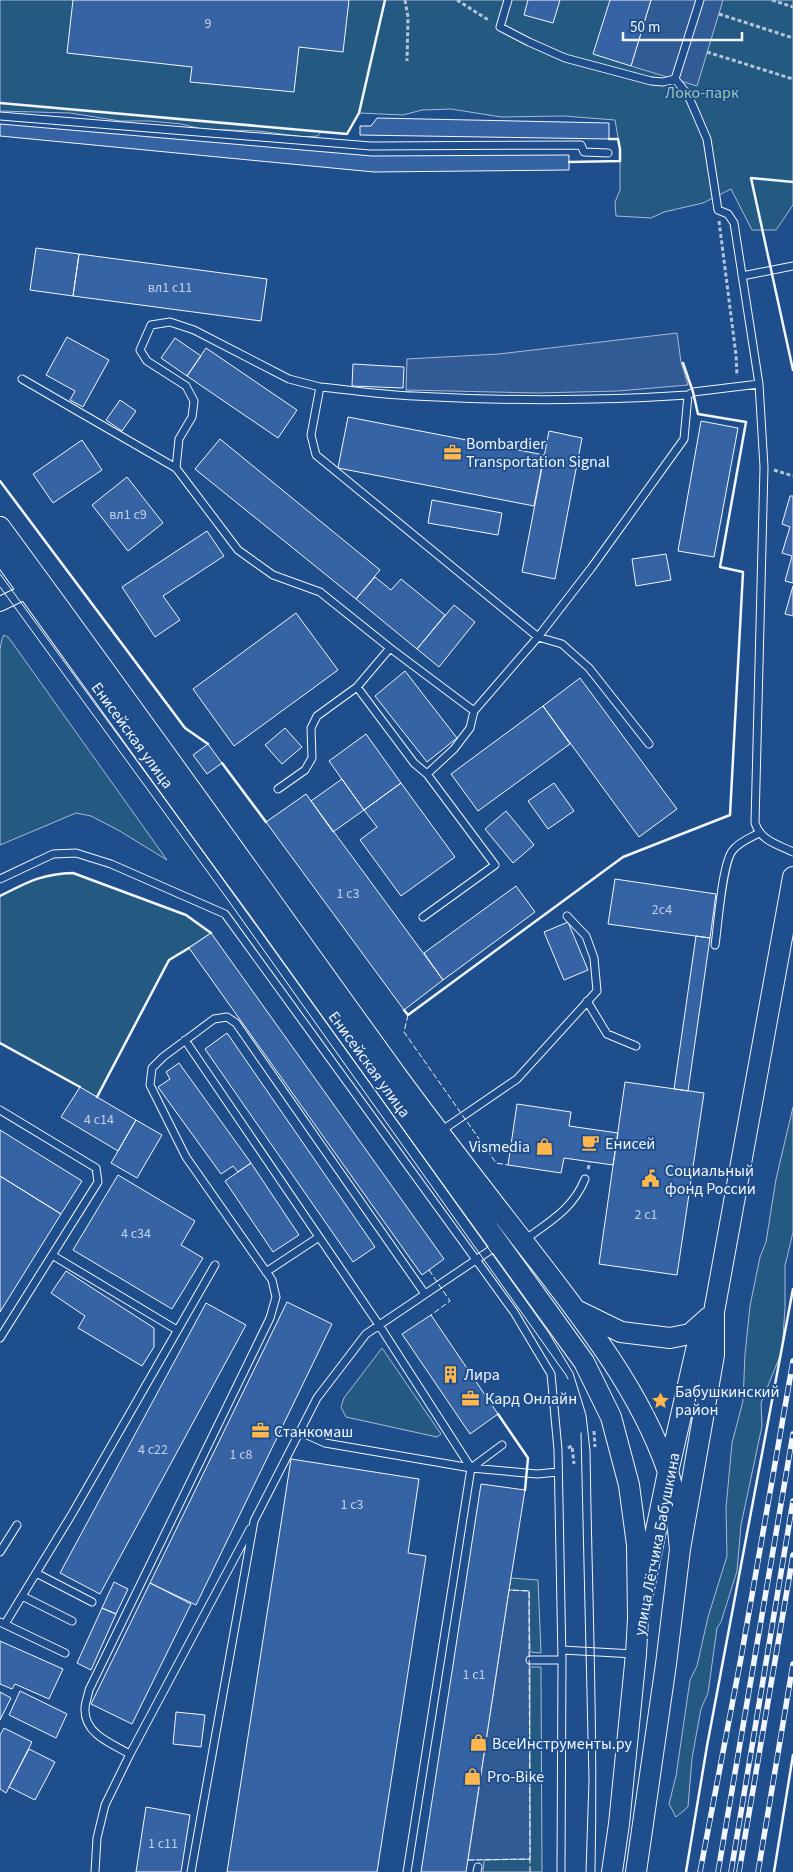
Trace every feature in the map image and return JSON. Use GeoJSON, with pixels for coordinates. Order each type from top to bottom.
{"type":"FeatureCollection","features":[{"type":"Feature","properties":{"kind":"main road","name":"Енисейская улица"},"geometry":{"type":"LineString","coordinates":[[0,527],[439,1132],[577,1311],[637,1402],[668,1472],[680,1549]]}},
{"type":"Feature","properties":{"kind":"main road","name":"Енисейская улица"},"geometry":{"type":"LineString","coordinates":[[0,552],[584,1362],[611,1417],[629,1485],[636,1545],[638,1618]]}},
{"type":"Feature","properties":{"kind":"main road","name":"улица Лётчика Бабушкина"},"geometry":{"type":"LineString","coordinates":[[636,1872],[665,1673],[680,1549],[714,1355],[714,1312],[793,877]]}},
{"type":"Feature","properties":{"kind":"main road"},"geometry":{"type":"LineString","coordinates":[[577,1311],[621,1332],[670,1338],[690,1334],[714,1312]]}},
{"type":"Feature","properties":{"kind":"main road","name":"улица Лётчика Бабушкина"},"geometry":{"type":"LineString","coordinates":[[612,1872],[619,1824],[638,1618],[668,1472],[696,1350],[714,1312]]}},
{"type":"Feature","properties":{"kind":"street"},"geometry":{"type":"LineString","coordinates":[[0,604],[28,590]]}},
{"type":"Feature","properties":{"kind":"lane"},"geometry":{"type":"LineString","coordinates":[[508,0],[500,27],[529,42],[565,58],[651,81],[663,82],[675,79]]}},
{"type":"Feature","properties":{"kind":"lane"},"geometry":{"type":"LineString","coordinates":[[675,79],[700,0]]}},
{"type":"Feature","properties":{"kind":"lane"},"geometry":{"type":"LineString","coordinates":[[675,79],[688,95],[707,139],[718,210],[728,214],[734,223],[759,384],[764,467],[755,823],[759,833],[767,840],[793,852]]}},
{"type":"Feature","properties":{"kind":"lane"},"geometry":{"type":"LineString","coordinates":[[0,116],[371,146],[581,145],[584,152],[608,153]]}},
{"type":"Feature","properties":{"kind":"lane"},"geometry":{"type":"LineString","coordinates":[[742,276],[793,266]]}},
{"type":"Feature","properties":{"kind":"lane"},"geometry":{"type":"LineString","coordinates":[[176,468],[179,439],[192,417],[194,401],[186,386],[147,361],[140,350],[150,325],[170,322],[194,330],[289,379],[320,387],[413,396],[537,400],[616,400],[688,395],[694,392],[759,384]]}},
{"type":"Feature","properties":{"kind":"lane"},"geometry":{"type":"LineString","coordinates":[[22,379],[176,468],[238,550],[273,575],[320,592],[390,648],[474,711]]}},
{"type":"Feature","properties":{"kind":"lane"},"geometry":{"type":"LineString","coordinates":[[320,387],[311,435],[316,455],[538,637],[562,644],[589,668],[649,744]]}},
{"type":"Feature","properties":{"kind":"lane"},"geometry":{"type":"LineString","coordinates":[[427,774],[454,750],[470,728],[474,711],[538,637],[592,567],[684,439],[688,395]]}},
{"type":"Feature","properties":{"kind":"lane"},"geometry":{"type":"LineString","coordinates":[[278,789],[305,770],[312,758],[311,728],[317,716],[357,687],[390,648]]}},
{"type":"Feature","properties":{"kind":"lane"},"geometry":{"type":"LineString","coordinates":[[357,687],[414,763],[427,774],[495,865],[423,917]]}},
{"type":"Feature","properties":{"kind":"lane"},"geometry":{"type":"LineString","coordinates":[[715,944],[724,874],[732,851],[743,841],[759,833]]}},
{"type":"Feature","properties":{"kind":"lane"},"geometry":{"type":"LineString","coordinates":[[0,879],[53,854],[76,853],[111,864],[225,914],[514,1312],[551,1374],[558,1450],[562,1650],[561,1872]]}},
{"type":"Feature","properties":{"kind":"lane"},"geometry":{"type":"LineString","coordinates":[[439,1132],[517,1078],[597,991],[594,958],[586,936],[567,916]]}},
{"type":"Feature","properties":{"kind":"lane"},"geometry":{"type":"LineString","coordinates":[[587,1001],[607,1034],[636,1046]]}},
{"type":"Feature","properties":{"kind":"lane"},"geometry":{"type":"LineString","coordinates":[[130,1754],[102,1739],[89,1727],[85,1710],[89,1690],[270,1318],[276,1297],[272,1280],[186,1157],[150,1085],[152,1068],[185,1040],[214,1019],[227,1017],[236,1023],[425,1294]]}},
{"type":"Feature","properties":{"kind":"lane"},"geometry":{"type":"LineString","coordinates":[[185,1040],[379,1325],[471,1468],[408,1872]]}},
{"type":"Feature","properties":{"kind":"lane"},"geometry":{"type":"LineString","coordinates":[[0,1110],[96,1168],[98,1182],[0,1338]]}},
{"type":"Feature","properties":{"kind":"lane"},"geometry":{"type":"LineString","coordinates":[[523,1241],[568,1209],[580,1192],[585,1179]]}},
{"type":"Feature","properties":{"kind":"lane"},"geometry":{"type":"LineString","coordinates":[[266,1272],[319,1237]]}},
{"type":"Feature","properties":{"kind":"lane"},"geometry":{"type":"LineString","coordinates":[[94,1872],[98,1838],[105,1805],[317,1398],[366,1334],[500,1244]]}},
{"type":"Feature","properties":{"kind":"lane"},"geometry":{"type":"LineString","coordinates":[[52,1255],[177,1330]]}},
{"type":"Feature","properties":{"kind":"lane"},"geometry":{"type":"LineString","coordinates":[[65,1653],[3,1623],[36,1573],[215,1265]]}},
{"type":"Feature","properties":{"kind":"lane"},"geometry":{"type":"LineString","coordinates":[[300,1432],[325,1443],[471,1468],[537,1474],[558,1472]]}},
{"type":"Feature","properties":{"kind":"lane"},"geometry":{"type":"LineString","coordinates":[[471,1468],[502,1445]]}},
{"type":"Feature","properties":{"kind":"lane"},"geometry":{"type":"LineString","coordinates":[[191,1872],[254,1521]]}},
{"type":"Feature","properties":{"kind":"lane"},"geometry":{"type":"LineString","coordinates":[[0,1552],[17,1525]]}},
{"type":"Feature","properties":{"kind":"lane"},"geometry":{"type":"LineString","coordinates":[[36,1573],[92,1602]]}},
{"type":"Feature","properties":{"kind":"lane"},"geometry":{"type":"LineString","coordinates":[[22,1596],[72,1621]]}},
{"type":"Feature","properties":{"kind":"lane"},"geometry":{"type":"LineString","coordinates":[[562,1650],[636,1654]]}},
{"type":"Feature","properties":{"kind":"lane"},"geometry":{"type":"LineString","coordinates":[[530,1660],[562,1660]]}},
{"type":"Feature","properties":{"kind":"path"},"geometry":{"type":"LineString","coordinates":[[405,0],[408,17],[407,61]]}},
{"type":"Feature","properties":{"kind":"path"},"geometry":{"type":"LineString","coordinates":[[457,0],[500,27]]}},
{"type":"Feature","properties":{"kind":"path"},"geometry":{"type":"LineString","coordinates":[[772,0],[793,7]]}},
{"type":"Feature","properties":{"kind":"path"},"geometry":{"type":"LineString","coordinates":[[719,14],[793,38]]}},
{"type":"Feature","properties":{"kind":"path"},"geometry":{"type":"LineString","coordinates":[[707,52],[793,78]]}},
{"type":"Feature","properties":{"kind":"path"},"geometry":{"type":"LineString","coordinates":[[718,210],[736,355],[737,387]]}},
{"type":"Feature","properties":{"kind":"path"},"geometry":{"type":"LineString","coordinates":[[764,467],[793,476]]}},
{"type":"Feature","properties":{"kind":"path"},"geometry":{"type":"LineString","coordinates":[[594,1431],[595,1447]]}},
{"type":"Feature","properties":{"kind":"green space","name":"Локо-парк"},"geometry":{"type":"Polygon","coordinates":[[[0,0],[793,0],[793,205],[776,230],[752,230],[731,189],[703,203],[664,212],[651,218],[616,216],[615,202],[620,190],[620,149],[615,120],[564,116],[501,117],[451,109],[422,110],[403,115],[359,113],[347,134],[321,132],[318,136],[305,137],[258,131],[202,129],[181,124],[150,121],[120,121],[70,113],[0,111],[0,0]]]}},
{"type":"Feature","properties":{"kind":"green space"},"geometry":{"type":"Polygon","coordinates":[[[4,635],[9,638],[167,860],[91,816],[76,813],[0,845],[0,649],[4,635]]]}},
{"type":"Feature","properties":{"kind":"green space"},"geometry":{"type":"Polygon","coordinates":[[[73,873],[186,915],[211,933],[169,960],[97,1097],[0,1043],[0,896],[43,877],[73,873]]]}},
{"type":"Feature","properties":{"kind":"green space"},"geometry":{"type":"Polygon","coordinates":[[[793,1107],[793,1232],[785,1266],[782,1351],[761,1403],[762,1426],[741,1525],[737,1571],[721,1622],[717,1628],[708,1693],[701,1709],[692,1758],[688,1807],[676,1817],[669,1804],[676,1776],[690,1680],[697,1666],[708,1617],[727,1556],[726,1508],[732,1443],[743,1401],[750,1306],[760,1257],[766,1242],[776,1179],[793,1107]]]}},
{"type":"Feature","properties":{"kind":"green space"},"geometry":{"type":"Polygon","coordinates":[[[382,1348],[441,1434],[437,1437],[346,1417],[341,1407],[344,1398],[382,1348]]]}},
{"type":"Feature","properties":{"kind":"green space"},"geometry":{"type":"Polygon","coordinates":[[[511,1578],[538,1580],[541,1653],[530,1652],[529,1591],[509,1590],[511,1578]]]}},
{"type":"Feature","properties":{"kind":"green space"},"geometry":{"type":"Polygon","coordinates":[[[530,1667],[541,1667],[542,1872],[483,1872],[484,1860],[530,1859],[530,1667]]]}},
{"type":"Feature","properties":{"kind":"shaded area"},"geometry":{"type":"Polygon","coordinates":[[[651,0],[723,0],[697,86],[631,66],[651,0]]]}},
{"type":"Feature","properties":{"kind":"shaded area"},"geometry":{"type":"Polygon","coordinates":[[[677,333],[681,362],[688,385],[618,391],[537,393],[406,390],[407,359],[499,354],[677,333]]]}},
{"type":"Feature","properties":{"kind":"shaded area"},"geometry":{"type":"Polygon","coordinates":[[[509,1590],[529,1591],[530,1859],[468,1860],[509,1590]]]}},
{"type":"Feature","properties":{"kind":"building"},"geometry":{"type":"Polygon","coordinates":[[[73,0],[349,0],[343,52],[299,47],[294,92],[190,82],[192,67],[67,53],[73,0]]]}},
{"type":"Feature","properties":{"kind":"building"},"geometry":{"type":"Polygon","coordinates":[[[528,0],[560,0],[553,23],[524,15],[528,0]]]}},
{"type":"Feature","properties":{"kind":"building"},"geometry":{"type":"Polygon","coordinates":[[[610,0],[651,0],[631,66],[593,54],[610,0]]]}},
{"type":"Feature","properties":{"kind":"building"},"geometry":{"type":"Polygon","coordinates":[[[377,118],[609,123],[609,139],[360,135],[360,126],[371,126],[377,118]]]}},
{"type":"Feature","properties":{"kind":"building"},"geometry":{"type":"Polygon","coordinates":[[[0,124],[372,156],[569,155],[569,170],[374,172],[0,136],[0,124]]]}},
{"type":"Feature","properties":{"kind":"building"},"geometry":{"type":"Polygon","coordinates":[[[36,248],[79,254],[73,296],[30,290],[36,248]]]}},
{"type":"Feature","properties":{"kind":"building"},"geometry":{"type":"Polygon","coordinates":[[[79,254],[267,279],[261,321],[73,296],[79,254]]]}},
{"type":"Feature","properties":{"kind":"building"},"geometry":{"type":"Polygon","coordinates":[[[67,337],[109,360],[83,407],[70,400],[75,391],[46,375],[67,337]]]}},
{"type":"Feature","properties":{"kind":"building"},"geometry":{"type":"Polygon","coordinates":[[[175,338],[201,356],[187,376],[161,358],[175,338]]]}},
{"type":"Feature","properties":{"kind":"building"},"geometry":{"type":"Polygon","coordinates":[[[206,348],[297,410],[278,438],[187,376],[206,348]]]}},
{"type":"Feature","properties":{"kind":"building"},"geometry":{"type":"Polygon","coordinates":[[[353,364],[404,367],[403,388],[352,386],[353,364]]]}},
{"type":"Feature","properties":{"kind":"building"},"geometry":{"type":"Polygon","coordinates":[[[120,400],[136,411],[122,431],[106,420],[120,400]]]}},
{"type":"Feature","properties":{"kind":"building"},"geometry":{"type":"Polygon","coordinates":[[[348,417],[544,455],[534,506],[338,468],[348,417]]]}},
{"type":"Feature","properties":{"kind":"building"},"geometry":{"type":"Polygon","coordinates":[[[701,421],[738,428],[714,557],[678,551],[701,421]]]}},
{"type":"Feature","properties":{"kind":"building"},"geometry":{"type":"Polygon","coordinates":[[[549,431],[582,438],[555,579],[522,572],[549,431]]]}},
{"type":"Feature","properties":{"kind":"building"},"geometry":{"type":"Polygon","coordinates":[[[220,439],[380,570],[356,599],[195,469],[220,439]]]}},
{"type":"Feature","properties":{"kind":"building"},"geometry":{"type":"Polygon","coordinates":[[[82,440],[102,470],[53,503],[33,474],[82,440]]]}},
{"type":"Feature","properties":{"kind":"building"},"geometry":{"type":"Polygon","coordinates":[[[127,477],[163,523],[128,551],[92,505],[127,477]]]}},
{"type":"Feature","properties":{"kind":"building"},"geometry":{"type":"Polygon","coordinates":[[[790,496],[793,496],[793,583],[785,581],[792,556],[782,553],[790,527],[782,524],[790,496]]]}},
{"type":"Feature","properties":{"kind":"building"},"geometry":{"type":"Polygon","coordinates":[[[432,500],[502,513],[498,535],[428,523],[432,500]]]}},
{"type":"Feature","properties":{"kind":"building"},"geometry":{"type":"Polygon","coordinates":[[[207,531],[224,556],[163,596],[180,620],[155,637],[122,587],[207,531]]]}},
{"type":"Feature","properties":{"kind":"building"},"geometry":{"type":"Polygon","coordinates":[[[666,554],[671,580],[636,586],[632,559],[666,554]]]}},
{"type":"Feature","properties":{"kind":"building"},"geometry":{"type":"Polygon","coordinates":[[[375,577],[391,590],[401,579],[445,615],[417,649],[356,599],[375,577]]]}},
{"type":"Feature","properties":{"kind":"building"},"geometry":{"type":"Polygon","coordinates":[[[793,586],[793,616],[785,614],[793,586]]]}},
{"type":"Feature","properties":{"kind":"building"},"geometry":{"type":"Polygon","coordinates":[[[454,605],[475,622],[439,667],[417,649],[454,605]]]}},
{"type":"Feature","properties":{"kind":"building"},"geometry":{"type":"Polygon","coordinates":[[[296,613],[338,670],[234,746],[193,689],[296,613]]]}},
{"type":"Feature","properties":{"kind":"building"},"geometry":{"type":"Polygon","coordinates":[[[405,671],[457,738],[427,762],[375,696],[405,671]]]}},
{"type":"Feature","properties":{"kind":"building"},"geometry":{"type":"Polygon","coordinates":[[[580,678],[677,809],[639,837],[543,706],[580,678]]]}},
{"type":"Feature","properties":{"kind":"building"},"geometry":{"type":"Polygon","coordinates":[[[543,706],[570,744],[478,811],[451,774],[543,706]]]}},
{"type":"Feature","properties":{"kind":"building"},"geometry":{"type":"Polygon","coordinates":[[[285,728],[302,747],[282,764],[265,745],[285,728]]]}},
{"type":"Feature","properties":{"kind":"building"},"geometry":{"type":"Polygon","coordinates":[[[366,734],[401,783],[364,810],[329,761],[366,734]]]}},
{"type":"Feature","properties":{"kind":"building"},"geometry":{"type":"Polygon","coordinates":[[[208,744],[222,763],[207,774],[193,755],[208,744]]]}},
{"type":"Feature","properties":{"kind":"building"},"geometry":{"type":"Polygon","coordinates":[[[342,779],[364,810],[333,832],[311,801],[342,779]]]}},
{"type":"Feature","properties":{"kind":"building"},"geometry":{"type":"Polygon","coordinates":[[[401,783],[455,857],[401,896],[360,840],[377,827],[364,810],[401,783]]]}},
{"type":"Feature","properties":{"kind":"building"},"geometry":{"type":"Polygon","coordinates":[[[554,783],[574,811],[548,829],[528,801],[554,783]]]}},
{"type":"Feature","properties":{"kind":"building"},"geometry":{"type":"Polygon","coordinates":[[[306,794],[443,980],[404,1010],[266,822],[306,794]]]}},
{"type":"Feature","properties":{"kind":"building"},"geometry":{"type":"Polygon","coordinates":[[[506,811],[534,845],[513,863],[485,829],[506,811]]]}},
{"type":"Feature","properties":{"kind":"building"},"geometry":{"type":"Polygon","coordinates":[[[615,879],[716,894],[710,938],[608,924],[615,879]]]}},
{"type":"Feature","properties":{"kind":"building"},"geometry":{"type":"Polygon","coordinates":[[[516,886],[535,912],[443,980],[424,953],[516,886]]]}},
{"type":"Feature","properties":{"kind":"building"},"geometry":{"type":"Polygon","coordinates":[[[568,922],[588,970],[564,980],[544,932],[568,922]]]}},
{"type":"Feature","properties":{"kind":"building"},"geometry":{"type":"Polygon","coordinates":[[[211,933],[444,1259],[422,1275],[189,948],[211,933]]]}},
{"type":"Feature","properties":{"kind":"building"},"geometry":{"type":"Polygon","coordinates":[[[696,936],[710,938],[688,1091],[674,1089],[696,936]]]}},
{"type":"Feature","properties":{"kind":"building"},"geometry":{"type":"Polygon","coordinates":[[[227,1033],[375,1247],[353,1262],[205,1049],[227,1033]]]}},
{"type":"Feature","properties":{"kind":"building"},"geometry":{"type":"Polygon","coordinates":[[[179,1063],[251,1163],[238,1172],[233,1166],[221,1174],[158,1087],[170,1079],[166,1072],[179,1063]]]}},
{"type":"Feature","properties":{"kind":"building"},"geometry":{"type":"Polygon","coordinates":[[[625,1082],[704,1093],[677,1275],[599,1264],[625,1082]]]}},
{"type":"Feature","properties":{"kind":"building"},"geometry":{"type":"Polygon","coordinates":[[[80,1087],[136,1120],[118,1151],[61,1117],[80,1087]]]}},
{"type":"Feature","properties":{"kind":"building"},"geometry":{"type":"Polygon","coordinates":[[[517,1104],[571,1112],[569,1126],[618,1133],[613,1165],[564,1158],[561,1173],[508,1165],[517,1104]]]}},
{"type":"Feature","properties":{"kind":"building"},"geometry":{"type":"Polygon","coordinates":[[[136,1120],[162,1135],[137,1178],[111,1163],[136,1120]]]}},
{"type":"Feature","properties":{"kind":"building"},"geometry":{"type":"Polygon","coordinates":[[[0,1130],[82,1181],[61,1214],[0,1176],[0,1130]]]}},
{"type":"Feature","properties":{"kind":"building"},"geometry":{"type":"Polygon","coordinates":[[[251,1163],[299,1235],[273,1252],[225,1181],[251,1163]]]}},
{"type":"Feature","properties":{"kind":"building"},"geometry":{"type":"Polygon","coordinates":[[[118,1175],[195,1221],[181,1245],[203,1258],[172,1309],[73,1250],[118,1175]]]}},
{"type":"Feature","properties":{"kind":"building"},"geometry":{"type":"Polygon","coordinates":[[[0,1176],[61,1214],[0,1312],[0,1176]]]}},
{"type":"Feature","properties":{"kind":"building"},"geometry":{"type":"Polygon","coordinates":[[[66,1271],[154,1328],[154,1347],[142,1366],[78,1328],[85,1316],[51,1293],[66,1271]]]}},
{"type":"Feature","properties":{"kind":"building"},"geometry":{"type":"Polygon","coordinates":[[[287,1302],[332,1324],[196,1605],[150,1583],[287,1302]]]}},
{"type":"Feature","properties":{"kind":"building"},"geometry":{"type":"Polygon","coordinates":[[[206,1303],[246,1325],[100,1594],[60,1573],[206,1303]]]}},
{"type":"Feature","properties":{"kind":"building","name":"Лира"},"geometry":{"type":"Polygon","coordinates":[[[431,1315],[498,1414],[470,1434],[402,1334],[431,1315]]]}},
{"type":"Feature","properties":{"kind":"building"},"geometry":{"type":"Polygon","coordinates":[[[291,1459],[419,1479],[408,1553],[426,1556],[377,1872],[227,1872],[291,1459]]]}},
{"type":"Feature","properties":{"kind":"building"},"geometry":{"type":"Polygon","coordinates":[[[481,1484],[525,1490],[466,1872],[421,1872],[481,1484]]]}},
{"type":"Feature","properties":{"kind":"building"},"geometry":{"type":"Polygon","coordinates":[[[114,1582],[128,1589],[116,1614],[102,1608],[114,1582]]]}},
{"type":"Feature","properties":{"kind":"building"},"geometry":{"type":"Polygon","coordinates":[[[150,1583],[191,1604],[132,1724],[91,1704],[150,1583]]]}},
{"type":"Feature","properties":{"kind":"building"},"geometry":{"type":"Polygon","coordinates":[[[102,1608],[116,1614],[91,1670],[77,1663],[102,1608]]]}},
{"type":"Feature","properties":{"kind":"building"},"geometry":{"type":"Polygon","coordinates":[[[0,1641],[63,1669],[49,1699],[15,1684],[12,1689],[0,1684],[0,1641]]]}},
{"type":"Feature","properties":{"kind":"building"},"geometry":{"type":"Polygon","coordinates":[[[20,1691],[67,1714],[56,1738],[9,1715],[20,1691]]]}},
{"type":"Feature","properties":{"kind":"building"},"geometry":{"type":"Polygon","coordinates":[[[0,1692],[11,1698],[0,1720],[0,1692]]]}},
{"type":"Feature","properties":{"kind":"building"},"geometry":{"type":"Polygon","coordinates":[[[176,1712],[205,1715],[201,1747],[173,1744],[176,1712]]]}},
{"type":"Feature","properties":{"kind":"building"},"geometry":{"type":"Polygon","coordinates":[[[4,1728],[32,1742],[6,1793],[0,1789],[0,1735],[4,1728]]]}},
{"type":"Feature","properties":{"kind":"building"},"geometry":{"type":"Polygon","coordinates":[[[29,1749],[55,1762],[35,1800],[9,1787],[29,1749]]]}},
{"type":"Feature","properties":{"kind":"building"},"geometry":{"type":"Polygon","coordinates":[[[146,1807],[190,1815],[181,1872],[136,1872],[146,1807]]]}},
{"type":"Feature","properties":{"kind":"tram line"},"geometry":{"type":"LineString","coordinates":[[0,574],[249,914],[549,1333],[573,1373],[586,1415],[590,1451],[595,1714],[595,1872]]}},
{"type":"Feature","properties":{"kind":"tram line"},"geometry":{"type":"LineString","coordinates":[[0,587],[228,900],[568,1379]]}},
{"type":"Feature","properties":{"kind":"tram line"},"geometry":{"type":"LineString","coordinates":[[581,1433],[589,1780],[586,1872]]}},
{"type":"Feature","properties":{"kind":"railway"},"geometry":{"type":"LineString","coordinates":[[700,1872],[741,1658],[793,1361]]}},
{"type":"Feature","properties":{"kind":"railway"},"geometry":{"type":"LineString","coordinates":[[718,1872],[793,1434]]}},
{"type":"Feature","properties":{"kind":"railway"},"geometry":{"type":"LineString","coordinates":[[731,1872],[793,1501]]}},
{"type":"Feature","properties":{"kind":"railway"},"geometry":{"type":"LineString","coordinates":[[739,1872],[793,1555]]}},
{"type":"Feature","properties":{"kind":"railway"},"geometry":{"type":"LineString","coordinates":[[758,1872],[793,1664]]}},
{"type":"Feature","properties":{"kind":"fence"},"geometry":{"type":"LineString","coordinates":[[408,1015],[404,1032],[496,1163],[508,1165]]}},
{"type":"Feature","properties":{"kind":"fence"},"geometry":{"type":"LineString","coordinates":[[429,1270],[450,1301],[431,1315]]}},
{"type":"Feature","properties":{"kind":"fence"},"geometry":{"type":"LineString","coordinates":[[468,1860],[530,1859],[529,1591],[509,1590]]}},
{"type":"Feature","properties":{"kind":"fence"},"geometry":{"type":"LineString","coordinates":[[530,1859],[530,1872]]}},
{"type":"Feature","properties":{"kind":"wall"},"geometry":{"type":"LineString","coordinates":[[0,103],[347,134],[359,113],[385,0]]}},
{"type":"Feature","properties":{"kind":"wall"},"geometry":{"type":"LineString","coordinates":[[569,162],[620,161],[618,139],[609,139]]}},
{"type":"Feature","properties":{"kind":"wall"},"geometry":{"type":"LineString","coordinates":[[793,182],[751,178],[793,370]]}},
{"type":"Feature","properties":{"kind":"wall"},"geometry":{"type":"LineString","coordinates":[[404,1010],[408,1015],[623,857],[730,815],[743,572],[720,567],[746,422],[698,414],[683,363]]}},
{"type":"Feature","properties":{"kind":"wall"},"geometry":{"type":"LineString","coordinates":[[0,481],[185,728],[208,744]]}},
{"type":"Feature","properties":{"kind":"wall"},"geometry":{"type":"LineString","coordinates":[[222,763],[266,822]]}},
{"type":"Feature","properties":{"kind":"wall"},"geometry":{"type":"LineString","coordinates":[[0,896],[43,877],[73,873],[186,915],[211,933]]}},
{"type":"Feature","properties":{"kind":"wall"},"geometry":{"type":"LineString","coordinates":[[97,1097],[169,960],[189,948]]}},
{"type":"Feature","properties":{"kind":"wall"},"geometry":{"type":"LineString","coordinates":[[0,1043],[80,1087]]}},
{"type":"Feature","properties":{"kind":"wall"},"geometry":{"type":"LineString","coordinates":[[686,1872],[707,1746],[793,1289]]}},
{"type":"Feature","properties":{"kind":"wall"},"geometry":{"type":"LineString","coordinates":[[498,1414],[528,1458],[525,1490]]}},
{"type":"Feature","properties":{"kind":"wall"},"geometry":{"type":"LineString","coordinates":[[774,1872],[793,1755]]}},
{"type":"Feature","properties":{"kind":"place","name":"Bombardier Transportation Signal"},"geometry":{"type":"Point","coordinates":[452,452]}},
{"type":"Feature","properties":{"kind":"place","name":"Енисей"},"geometry":{"type":"Point","coordinates":[591,1143]}},
{"type":"Feature","properties":{"kind":"place","name":"Vismedia"},"geometry":{"type":"Point","coordinates":[544,1146]}},
{"type":"Feature","properties":{"kind":"place","name":"Социальный фонд России"},"geometry":{"type":"Point","coordinates":[651,1179]}},
{"type":"Feature","properties":{"kind":"place","name":"Лира"},"geometry":{"type":"Point","coordinates":[450,1374]}},
{"type":"Feature","properties":{"kind":"place","name":"Кард Онлайн"},"geometry":{"type":"Point","coordinates":[471,1398]}},
{"type":"Feature","properties":{"kind":"place","name":"Бабушкинский район"},"geometry":{"type":"Point","coordinates":[661,1400]}},
{"type":"Feature","properties":{"kind":"place","name":"Станкомаш"},"geometry":{"type":"Point","coordinates":[260,1431]}},
{"type":"Feature","properties":{"kind":"place","name":"ВсеИнструменты.ру"},"geometry":{"type":"Point","coordinates":[478,1743]}},
{"type":"Feature","properties":{"kind":"place","name":"Pro-Bike"},"geometry":{"type":"Point","coordinates":[473,1776]}}]}
